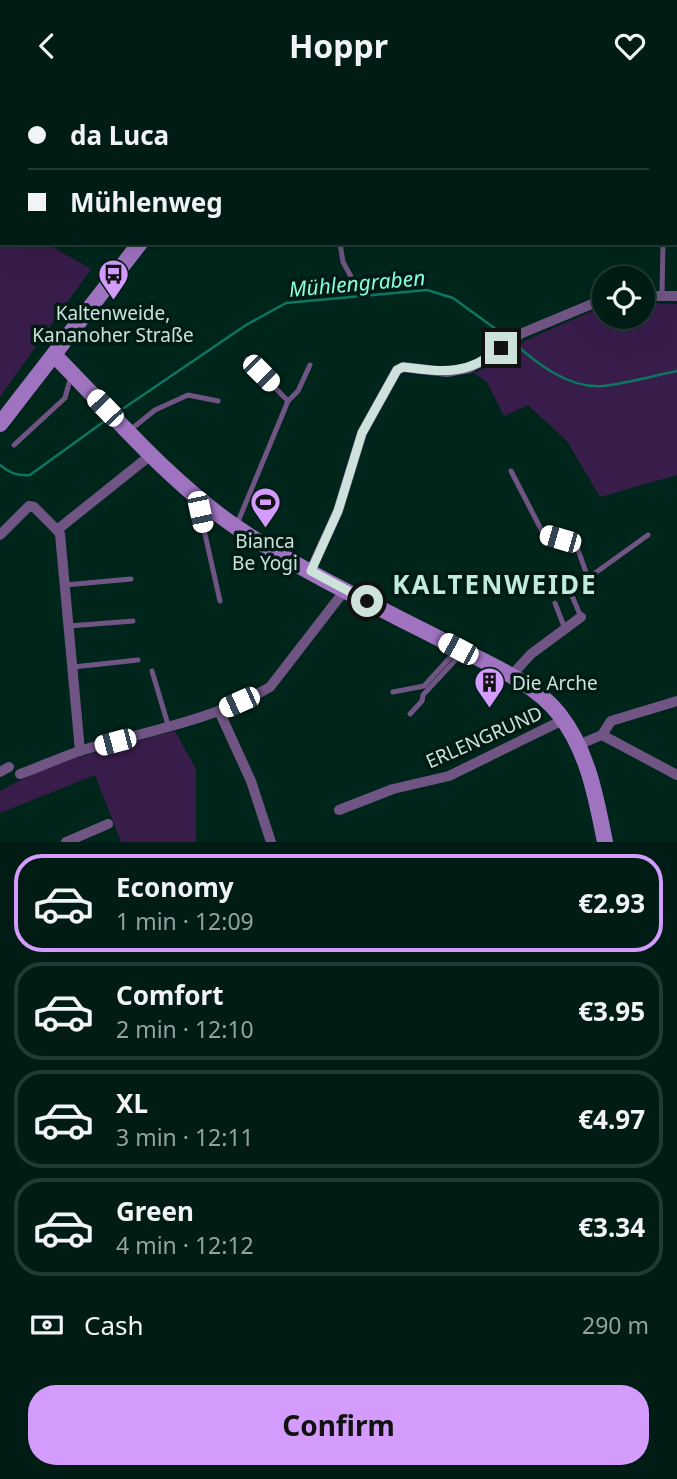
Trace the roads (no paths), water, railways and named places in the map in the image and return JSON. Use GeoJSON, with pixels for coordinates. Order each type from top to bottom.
{"type":"FeatureCollection","features":[{"type":"Feature","properties":{"kind":"street"},"geometry":{"type":"LineString","coordinates":[[0,424],[138,245]]}},
{"type":"Feature","properties":{"kind":"street"},"geometry":{"type":"LineString","coordinates":[[655,295],[677,296]]}},
{"type":"Feature","properties":{"kind":"street"},"geometry":{"type":"LineString","coordinates":[[311,571],[338,511],[362,433],[397,370],[403,367],[447,372],[469,367],[493,355],[510,341],[592,304]]}},
{"type":"Feature","properties":{"kind":"street"},"geometry":{"type":"LineString","coordinates":[[54,355],[152,454],[205,504],[236,527],[345,590],[511,676],[540,696],[563,720],[578,745],[590,775],[605,842]]}},
{"type":"Feature","properties":{"kind":"street"},"geometry":{"type":"LineString","coordinates":[[57,530],[152,454]]}},
{"type":"Feature","properties":{"kind":"street"},"geometry":{"type":"LineString","coordinates":[[0,535],[29,506],[34,507],[60,534],[80,751]]}},
{"type":"Feature","properties":{"kind":"street"},"geometry":{"type":"LineString","coordinates":[[20,774],[80,751],[169,728],[219,711],[270,687],[345,590]]}},
{"type":"Feature","properties":{"kind":"street"},"geometry":{"type":"LineString","coordinates":[[511,676],[531,654],[581,617]]}},
{"type":"Feature","properties":{"kind":"street"},"geometry":{"type":"LineString","coordinates":[[578,745],[602,735],[611,721],[677,701]]}},
{"type":"Feature","properties":{"kind":"street"},"geometry":{"type":"LineString","coordinates":[[219,711],[251,781],[271,842]]}},
{"type":"Feature","properties":{"kind":"street","name":"ERLENGRUND"},"geometry":{"type":"LineString","coordinates":[[339,810],[393,789],[449,776],[563,720]]}},
{"type":"Feature","properties":{"kind":"street"},"geometry":{"type":"LineString","coordinates":[[602,735],[677,775]]}},
{"type":"Feature","properties":{"kind":"street"},"geometry":{"type":"LineString","coordinates":[[66,842],[108,824]]}},
{"type":"Feature","properties":{"kind":"lane"},"geometry":{"type":"LineString","coordinates":[[340,245],[343,262],[354,282]]}},
{"type":"Feature","properties":{"kind":"lane"},"geometry":{"type":"LineString","coordinates":[[662,295],[663,245]]}},
{"type":"Feature","properties":{"kind":"lane"},"geometry":{"type":"LineString","coordinates":[[247,359],[288,401]]}},
{"type":"Feature","properties":{"kind":"lane"},"geometry":{"type":"LineString","coordinates":[[236,527],[288,401],[298,391],[310,365]]}},
{"type":"Feature","properties":{"kind":"lane"},"geometry":{"type":"LineString","coordinates":[[14,445],[65,398],[72,373]]}},
{"type":"Feature","properties":{"kind":"lane"},"geometry":{"type":"LineString","coordinates":[[129,431],[155,409],[188,395],[218,401]]}},
{"type":"Feature","properties":{"kind":"lane"},"geometry":{"type":"LineString","coordinates":[[511,471],[544,534],[576,544],[588,578]]}},
{"type":"Feature","properties":{"kind":"lane"},"geometry":{"type":"LineString","coordinates":[[205,504],[200,512],[220,601]]}},
{"type":"Feature","properties":{"kind":"lane"},"geometry":{"type":"LineString","coordinates":[[581,617],[570,591],[648,535]]}},
{"type":"Feature","properties":{"kind":"lane"},"geometry":{"type":"LineString","coordinates":[[65,585],[131,579]]}},
{"type":"Feature","properties":{"kind":"lane"},"geometry":{"type":"LineString","coordinates":[[555,603],[565,629]]}},
{"type":"Feature","properties":{"kind":"lane"},"geometry":{"type":"LineString","coordinates":[[69,626],[134,621]]}},
{"type":"Feature","properties":{"kind":"lane"},"geometry":{"type":"LineString","coordinates":[[393,692],[424,686],[461,650]]}},
{"type":"Feature","properties":{"kind":"lane"},"geometry":{"type":"LineString","coordinates":[[410,714],[461,650]]}},
{"type":"Feature","properties":{"kind":"lane"},"geometry":{"type":"LineString","coordinates":[[73,667],[138,660]]}},
{"type":"Feature","properties":{"kind":"lane"},"geometry":{"type":"LineString","coordinates":[[152,671],[169,728]]}},
{"type":"Feature","properties":{"kind":"waterway","name":"Mühlengraben"},"geometry":{"type":"LineString","coordinates":[[124,408],[246,325],[286,303],[427,290],[453,298],[508,338]]}},
{"type":"Feature","properties":{"kind":"waterway","name":"Mühlengraben"},"geometry":{"type":"LineString","coordinates":[[513,342],[554,373],[590,386],[612,385],[677,371]]}},
{"type":"Feature","properties":{"kind":"waterway","name":"Mühlengraben"},"geometry":{"type":"LineString","coordinates":[[0,465],[14,473],[30,475],[106,420]]}},
{"type":"Feature","properties":{"kind":"place","name":"Kaltenweide, Kananoher Straße"},"geometry":{"type":"Point","coordinates":[113,301]}},
{"type":"Feature","properties":{"kind":"place","name":"Bianca Be Yogi"},"geometry":{"type":"Point","coordinates":[265,529]}},
{"type":"Feature","properties":{"kind":"place","name":"Die Arche"},"geometry":{"type":"Point","coordinates":[489,710]}},
{"type":"Feature","properties":{"kind":"district","name":"KALTENWEIDE"},"geometry":{"type":"Point","coordinates":[495,585]}}]}
